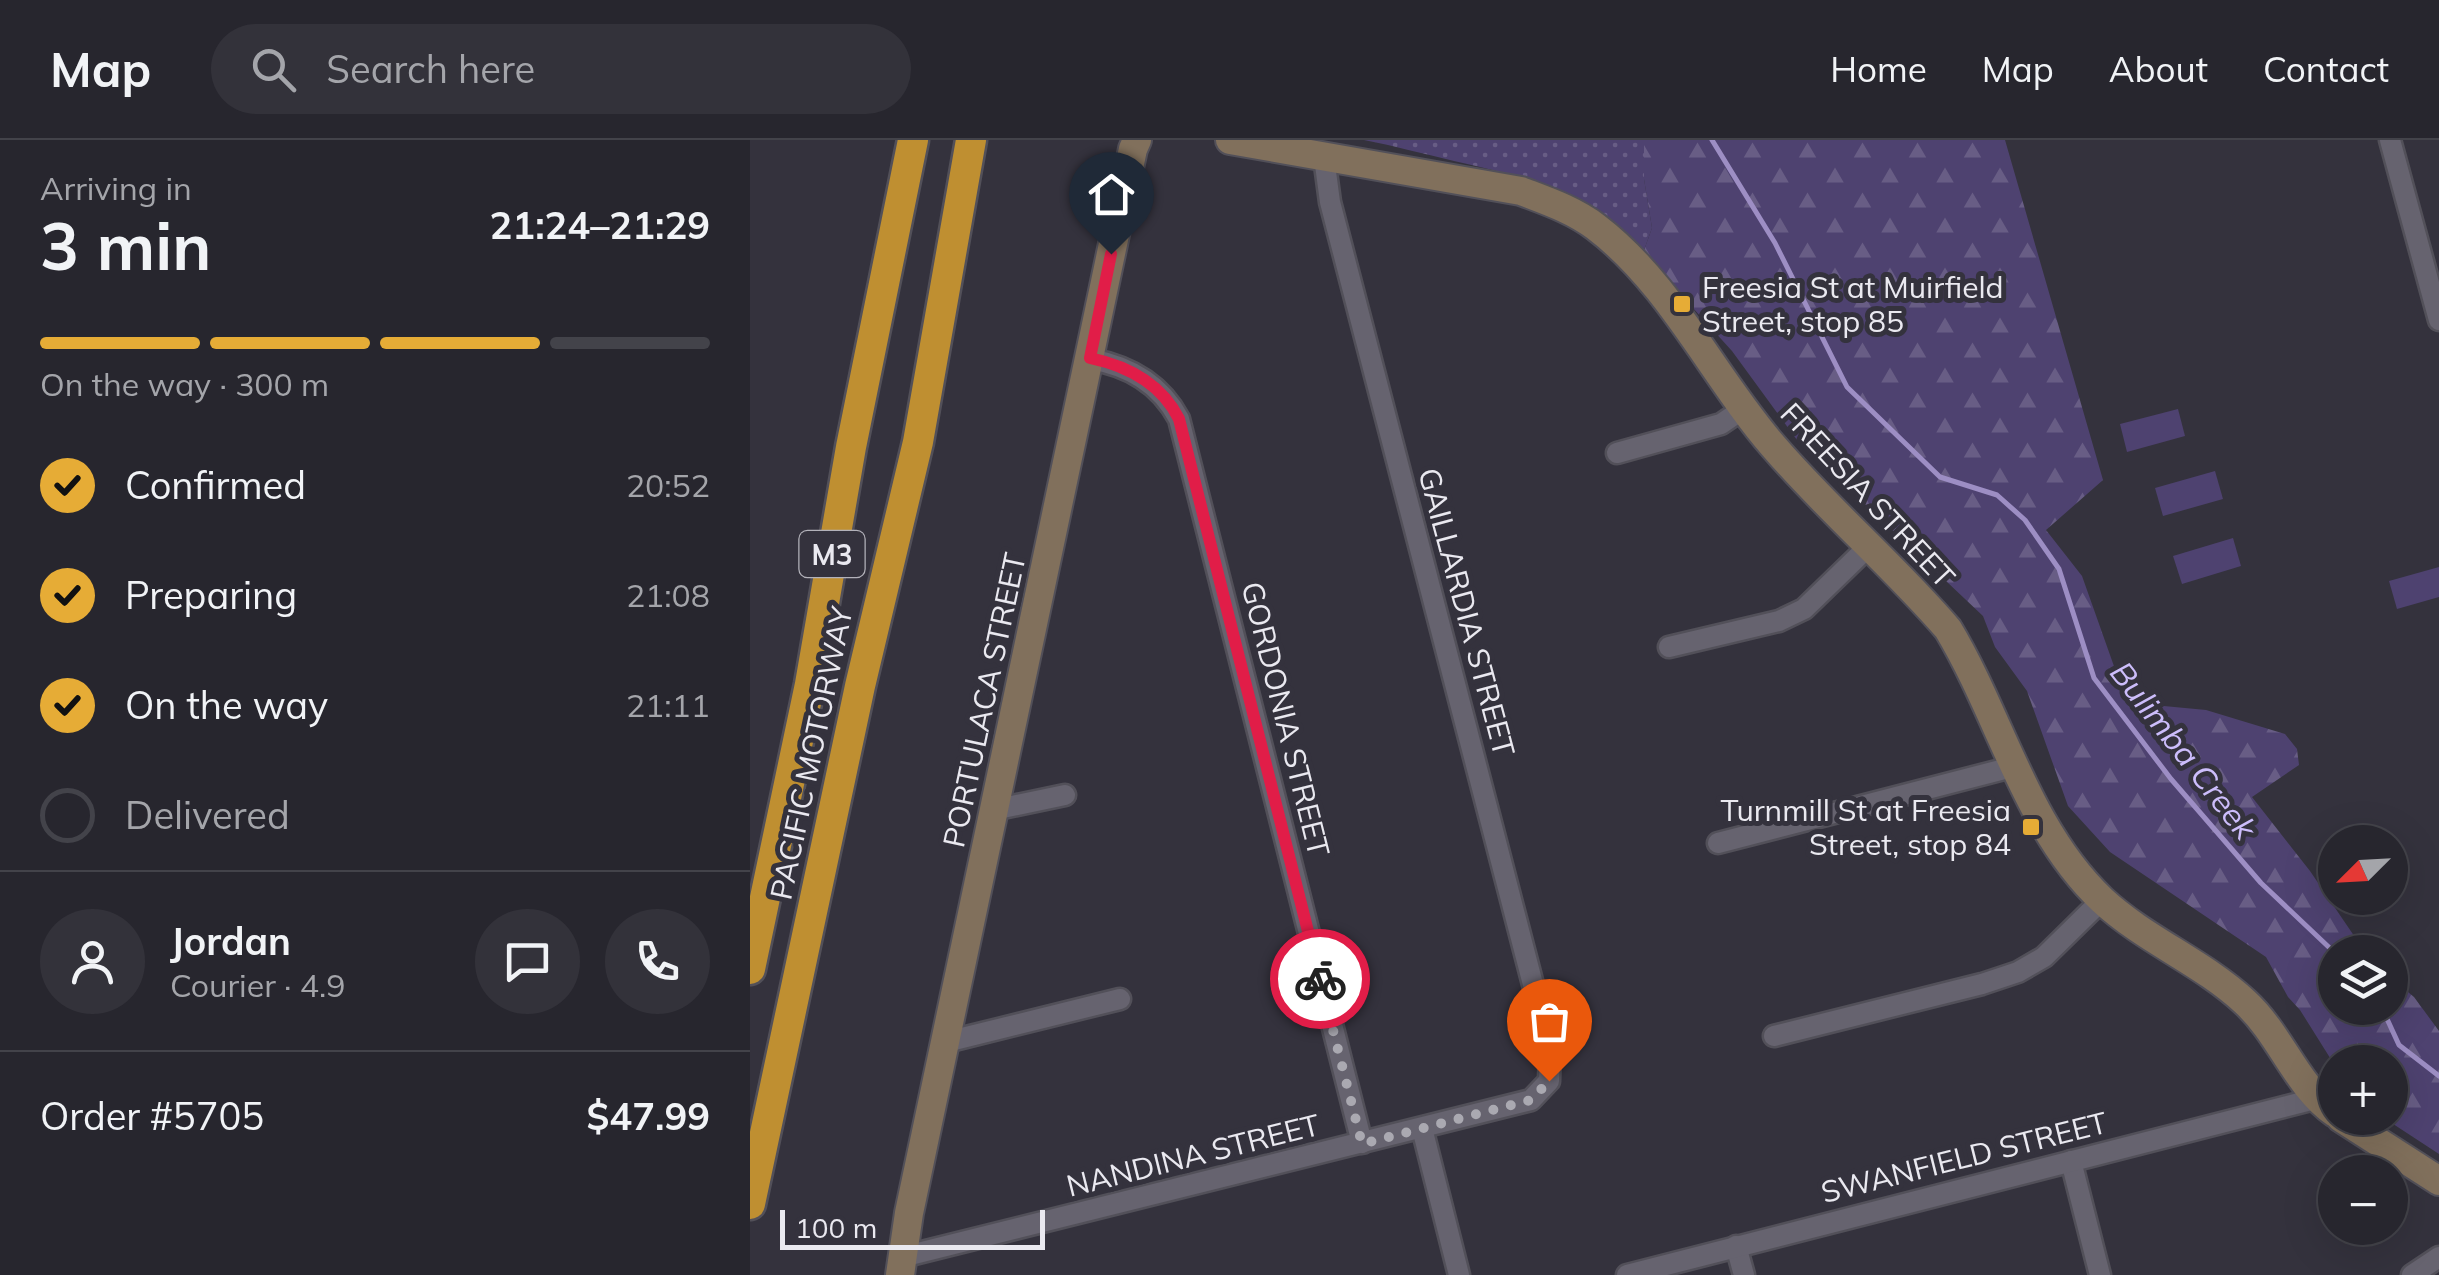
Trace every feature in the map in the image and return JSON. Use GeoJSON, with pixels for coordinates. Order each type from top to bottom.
{"type":"FeatureCollection","features":[{"type":"Feature","properties":{"kind":"highway","name":"PACIFIC MOTORWAY"},"geometry":{"type":"LineString","coordinates":[[750,968],[810,684],[851,447],[914,140]]}},
{"type":"Feature","properties":{"kind":"highway","name":"PACIFIC MOTORWAY"},"geometry":{"type":"LineString","coordinates":[[750,1204],[856,705],[918,442],[971,140]]}},
{"type":"Feature","properties":{"kind":"street","name":"PORTULACA STREET"},"geometry":{"type":"LineString","coordinates":[[901,1266],[993,810],[1137,140]]}},
{"type":"Feature","properties":{"kind":"street","name":"FREESIA STREET"},"geometry":{"type":"LineString","coordinates":[[1230,140],[1520,191],[1560,205],[1595,226],[1656,288],[1742,409],[1812,489],[1948,629],[1970,666],[2036,811],[2102,900],[2214,974],[2246,1002],[2274,1032],[2318,1093]]}},
{"type":"Feature","properties":{"kind":"street"},"geometry":{"type":"LineString","coordinates":[[2390,140],[2439,320]]}},
{"type":"Feature","properties":{"kind":"street","name":"GAILLARDIA STREET"},"geometry":{"type":"LineString","coordinates":[[1324,157],[1330,202],[1550,1050],[1549,1081]]}},
{"type":"Feature","properties":{"kind":"street","name":"GORDONIA STREET"},"geometry":{"type":"LineString","coordinates":[[1090,358],[1115,364],[1158,387],[1179,419],[1362,1144]]}},
{"type":"Feature","properties":{"kind":"street"},"geometry":{"type":"LineString","coordinates":[[1617,453],[1721,424],[1742,409]]}},
{"type":"Feature","properties":{"kind":"street"},"geometry":{"type":"LineString","coordinates":[[1669,647],[1779,620],[1804,610],[1870,546]]}},
{"type":"Feature","properties":{"kind":"street"},"geometry":{"type":"LineString","coordinates":[[1718,842],[2016,766]]}},
{"type":"Feature","properties":{"kind":"street"},"geometry":{"type":"LineString","coordinates":[[993,810],[1065,795]]}},
{"type":"Feature","properties":{"kind":"street"},"geometry":{"type":"LineString","coordinates":[[1774,1036],[2018,972],[2044,957],[2102,900]]}},
{"type":"Feature","properties":{"kind":"street"},"geometry":{"type":"LineString","coordinates":[[946,1042],[1120,999]]}},
{"type":"Feature","properties":{"kind":"street","name":"NANDINA STREET"},"geometry":{"type":"LineString","coordinates":[[901,1266],[1531,1100],[1549,1081]]}},
{"type":"Feature","properties":{"kind":"street","name":"SWANFIELD STREET"},"geometry":{"type":"LineString","coordinates":[[1627,1275],[2071,1161],[2318,1112]]}},
{"type":"Feature","properties":{"kind":"street"},"geometry":{"type":"LineString","coordinates":[[1422,1128],[1459,1275]]}},
{"type":"Feature","properties":{"kind":"street"},"geometry":{"type":"LineString","coordinates":[[2368,1135],[2439,1181]]}},
{"type":"Feature","properties":{"kind":"street"},"geometry":{"type":"LineString","coordinates":[[2071,1161],[2100,1275]]}},
{"type":"Feature","properties":{"kind":"street"},"geometry":{"type":"LineString","coordinates":[[1736,1246],[1744,1275]]}},
{"type":"Feature","properties":{"kind":"street"},"geometry":{"type":"LineString","coordinates":[[2412,1275],[2439,1257]]}},
{"type":"Feature","properties":{"kind":"green space"},"geometry":{"type":"Polygon","coordinates":[[[1364,140],[1644,140],[1644,179],[1652,228],[1643,253],[1600,214],[1557,190],[1510,174],[1364,140]]]}},
{"type":"Feature","properties":{"kind":"green space"},"geometry":{"type":"Polygon","coordinates":[[[1644,140],[2005,140],[2103,480],[2046,530],[2082,576],[2121,686],[2153,705],[2206,710],[2285,734],[2297,749],[2299,765],[2252,797],[2318,883],[2318,915],[2340,915],[2353,935],[2318,935],[2318,1025],[2408,1025],[2408,992],[2414,997],[2439,1031],[2439,1154],[2408,1134],[2408,1045],[2322,1045],[2266,957],[2110,852],[2068,806],[2027,691],[1995,647],[1983,616],[1797,440],[1732,351],[1643,253],[1652,228],[1644,179],[1644,140]]]}},
{"type":"Feature","properties":{"kind":"green space"},"geometry":{"type":"Polygon","coordinates":[[[2178,409],[2185,436],[2127,452],[2120,424],[2178,409]]]}},
{"type":"Feature","properties":{"kind":"green space"},"geometry":{"type":"Polygon","coordinates":[[[2215,471],[2223,499],[2163,516],[2155,488],[2215,471]]]}},
{"type":"Feature","properties":{"kind":"green space"},"geometry":{"type":"Polygon","coordinates":[[[2233,538],[2241,566],[2182,584],[2173,556],[2233,538]]]}},
{"type":"Feature","properties":{"kind":"green space"},"geometry":{"type":"Polygon","coordinates":[[[2439,567],[2439,597],[2397,609],[2389,581],[2439,567]]]}},
{"type":"Feature","properties":{"kind":"waterway","name":"Bulimba Creek"},"geometry":{"type":"LineString","coordinates":[[1712,140],[1775,243],[1847,387],[1940,477],[1997,495],[2025,520],[2059,569],[2094,678],[2171,779],[2261,883],[2318,937]]}},
{"type":"Feature","properties":{"kind":"waterway","name":"Bulimba Creek"},"geometry":{"type":"LineString","coordinates":[[2390,1025],[2399,1045],[2439,1076]]}},
{"type":"Feature","properties":{"kind":"way so far"},"geometry":{"type":"LineString","coordinates":[[1320,979],[1362,1144],[1531,1100],[1549,1081]]}},
{"type":"Feature","properties":{"kind":"place","name":"Freesia St at Muirfield Street, stop 85"},"geometry":{"type":"Point","coordinates":[1682,304]}},
{"type":"Feature","properties":{"kind":"place","name":"Turnmill St at Freesia Street, stop 84"},"geometry":{"type":"Point","coordinates":[2031,827]}},
{"type":"Feature","properties":{"kind":"route"},"geometry":{"type":"LineString","coordinates":[[1111,254],[1090,358],[1115,364],[1158,387],[1179,419],[1320,979]]}}]}
